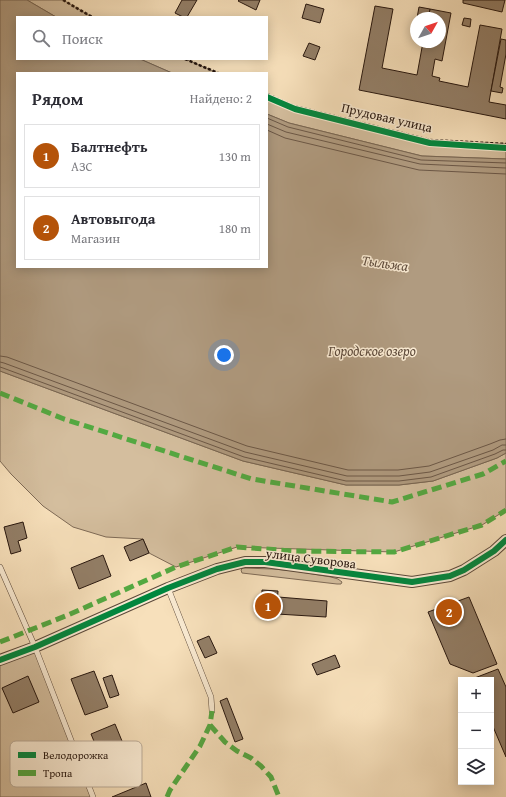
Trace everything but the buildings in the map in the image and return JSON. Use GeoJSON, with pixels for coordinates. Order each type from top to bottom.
{"type":"FeatureCollection","features":[{"type":"Feature","properties":{"kind":"street","name":"улица Суворова"},"geometry":{"type":"LineString","coordinates":[[0,660],[35,647],[168,588],[217,569],[245,562],[265,562],[412,582],[450,576],[464,570],[506,540]]}},
{"type":"Feature","properties":{"kind":"lane"},"geometry":{"type":"LineString","coordinates":[[0,567],[35,647],[71,741]]}},
{"type":"Feature","properties":{"kind":"lane"},"geometry":{"type":"LineString","coordinates":[[168,588],[211,697],[212,711]]}},
{"type":"Feature","properties":{"kind":"lane"},"geometry":{"type":"LineString","coordinates":[[89,787],[93,797]]}},
{"type":"Feature","properties":{"kind":"path"},"geometry":{"type":"LineString","coordinates":[[56,0],[83,16]]}},
{"type":"Feature","properties":{"kind":"path"},"geometry":{"type":"LineString","coordinates":[[63,0],[90,16]]}},
{"type":"Feature","properties":{"kind":"path"},"geometry":{"type":"LineString","coordinates":[[179,60],[208,72]]}},
{"type":"Feature","properties":{"kind":"path"},"geometry":{"type":"LineString","coordinates":[[187,60],[216,72]]}},
{"type":"Feature","properties":{"kind":"path"},"geometry":{"type":"LineString","coordinates":[[268,96],[295,109],[430,143],[506,148]]}},
{"type":"Feature","properties":{"kind":"shaded area"},"geometry":{"type":"Polygon","coordinates":[[[27,0],[63,0],[90,16],[54,16],[27,0]]]}},
{"type":"Feature","properties":{"kind":"shaded area"},"geometry":{"type":"Polygon","coordinates":[[[142,60],[187,60],[216,72],[170,72],[142,60]]]}},
{"type":"Feature","properties":{"kind":"shaded area"},"geometry":{"type":"Polygon","coordinates":[[[268,94],[294,106],[430,140],[506,144],[506,159],[422,156],[289,123],[268,114],[268,94]]]}},
{"type":"Feature","properties":{"kind":"shaded area"},"geometry":{"type":"Polygon","coordinates":[[[0,371],[243,461],[346,485],[399,485],[433,481],[497,458],[506,453],[506,510],[482,525],[394,552],[237,547],[176,567],[149,553],[143,539],[106,537],[73,527],[43,506],[11,474],[0,461],[0,371]]]}},
{"type":"Feature","properties":{"kind":"shaded area"},"geometry":{"type":"Polygon","coordinates":[[[243,568],[295,571],[331,577],[342,582],[341,584],[337,584],[242,573],[241,570],[243,568]]]}},
{"type":"Feature","properties":{"kind":"shaded area"},"geometry":{"type":"Polygon","coordinates":[[[35,647],[71,741],[10,741],[10,787],[89,787],[93,797],[0,797],[0,660],[35,647]]]}},
{"type":"Feature","properties":{"kind":"water","name":"Городское озеро"},"geometry":{"type":"Polygon","coordinates":[[[0,0],[27,0],[54,16],[16,16],[16,60],[142,60],[170,72],[16,72],[16,268],[268,268],[268,114],[289,123],[422,156],[506,159],[506,453],[497,458],[433,481],[399,485],[346,485],[243,461],[0,371],[0,0]]]}},
{"type":"Feature","properties":{"kind":"marked path"},"geometry":{"type":"LineString","coordinates":[[0,393],[64,419],[252,479],[392,502],[483,474],[506,461]]}},
{"type":"Feature","properties":{"kind":"marked path"},"geometry":{"type":"LineString","coordinates":[[0,642],[68,615],[176,567],[237,547],[293,551],[394,552],[482,525],[506,510]]}},
{"type":"Feature","properties":{"kind":"marked path"},"geometry":{"type":"LineString","coordinates":[[167,797],[170,790],[200,746],[210,725],[212,711]]}},
{"type":"Feature","properties":{"kind":"marked path"},"geometry":{"type":"LineString","coordinates":[[210,725],[225,742],[261,766],[271,777],[279,797]]}},
{"type":"Feature","properties":{"kind":"cycle path","name":"Прудовая улица"},"geometry":{"type":"LineString","coordinates":[[268,97],[295,109],[430,143],[506,148]]}},
{"type":"Feature","properties":{"kind":"cycle path"},"geometry":{"type":"LineString","coordinates":[[0,660],[35,647],[168,588],[217,569],[245,562],[265,562],[412,582],[450,576],[464,570],[494,551],[506,540]]}},
{"type":"Feature","properties":{"kind":"place","name":"Балтнефть"},"geometry":{"type":"Point","coordinates":[268,606]}},
{"type":"Feature","properties":{"kind":"place","name":"Автовыгода"},"geometry":{"type":"Point","coordinates":[449,612]}},
{"type":"Feature","properties":{"kind":"water label","name":"Тыльжа"},"geometry":{"type":"Point","coordinates":[385,263]}}]}
